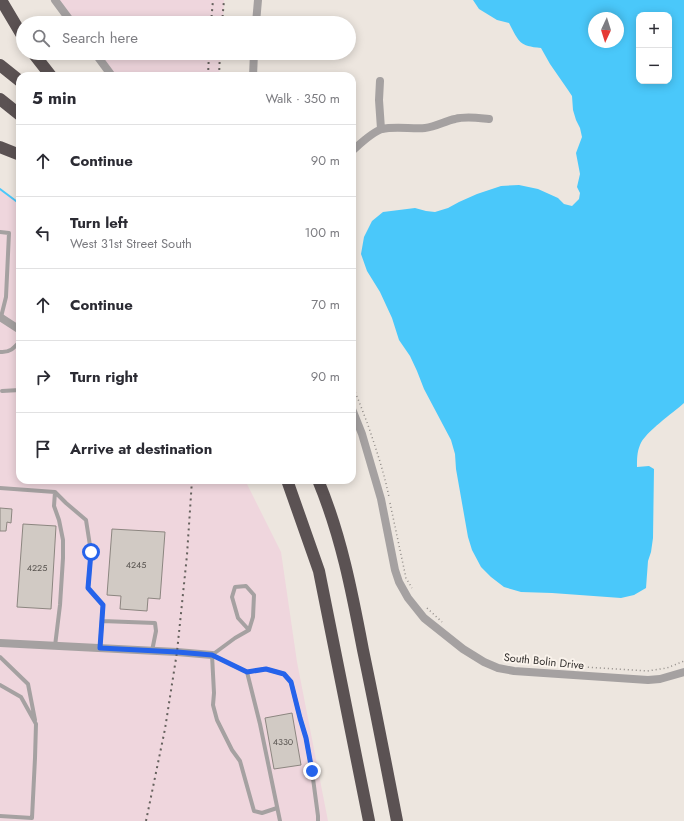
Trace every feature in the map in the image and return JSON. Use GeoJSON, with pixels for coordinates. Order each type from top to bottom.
{"type":"FeatureCollection","features":[{"type":"Feature","properties":{"kind":"highway"},"geometry":{"type":"LineString","coordinates":[[1,0],[16,25]]}},
{"type":"Feature","properties":{"kind":"highway"},"geometry":{"type":"LineString","coordinates":[[38,60],[48,72]]}},
{"type":"Feature","properties":{"kind":"highway"},"geometry":{"type":"LineString","coordinates":[[0,65],[16,78]]}},
{"type":"Feature","properties":{"kind":"highway"},"geometry":{"type":"LineString","coordinates":[[0,99],[16,112]]}},
{"type":"Feature","properties":{"kind":"highway"},"geometry":{"type":"LineString","coordinates":[[0,147],[16,153]]}},
{"type":"Feature","properties":{"kind":"highway"},"geometry":{"type":"LineString","coordinates":[[288,484],[319,571],[369,821]]}},
{"type":"Feature","properties":{"kind":"highway"},"geometry":{"type":"LineString","coordinates":[[320,484],[327,501],[341,545],[353,598],[397,821]]}},
{"type":"Feature","properties":{"kind":"street"},"geometry":{"type":"LineString","coordinates":[[55,0],[67,16]]}},
{"type":"Feature","properties":{"kind":"street"},"geometry":{"type":"LineString","coordinates":[[257,16],[258,0]]}},
{"type":"Feature","properties":{"kind":"street"},"geometry":{"type":"LineString","coordinates":[[100,60],[109,72]]}},
{"type":"Feature","properties":{"kind":"street"},"geometry":{"type":"LineString","coordinates":[[253,72],[254,60]]}},
{"type":"Feature","properties":{"kind":"street"},"geometry":{"type":"LineString","coordinates":[[380,81],[379,100],[381,129]]}},
{"type":"Feature","properties":{"kind":"street"},"geometry":{"type":"LineString","coordinates":[[356,148],[381,129],[427,128],[456,118],[466,117],[489,119]]}},
{"type":"Feature","properties":{"kind":"street"},"geometry":{"type":"LineString","coordinates":[[1,317],[16,327]]}},
{"type":"Feature","properties":{"kind":"street","name":"South Bolin Drive"},"geometry":{"type":"LineString","coordinates":[[356,419],[362,434],[381,499],[395,570],[399,582],[408,598],[424,618],[458,645],[484,662],[498,668],[514,671],[648,680],[660,679],[684,672]]}},
{"type":"Feature","properties":{"kind":"street"},"geometry":{"type":"LineString","coordinates":[[0,643],[212,655]]}},
{"type":"Feature","properties":{"kind":"lane"},"geometry":{"type":"LineString","coordinates":[[0,232],[9,233],[6,297],[1,317]]}},
{"type":"Feature","properties":{"kind":"lane"},"geometry":{"type":"LineString","coordinates":[[0,352],[6,353],[16,346]]}},
{"type":"Feature","properties":{"kind":"lane"},"geometry":{"type":"LineString","coordinates":[[2,391],[16,390]]}},
{"type":"Feature","properties":{"kind":"lane"},"geometry":{"type":"LineString","coordinates":[[0,488],[55,492],[66,504],[86,520],[91,552],[88,588],[103,605],[100,648]]}},
{"type":"Feature","properties":{"kind":"lane"},"geometry":{"type":"LineString","coordinates":[[55,492],[54,506],[59,520],[63,540],[60,605],[55,646]]}},
{"type":"Feature","properties":{"kind":"lane"},"geometry":{"type":"LineString","coordinates":[[212,655],[235,638],[249,630],[253,617],[254,595],[246,586],[235,587],[232,597],[238,618],[249,630]]}},
{"type":"Feature","properties":{"kind":"lane"},"geometry":{"type":"LineString","coordinates":[[102,621],[155,623],[156,631],[152,651]]}},
{"type":"Feature","properties":{"kind":"lane"},"geometry":{"type":"LineString","coordinates":[[212,655],[247,672],[266,669],[284,674],[291,682],[306,738],[312,771],[318,821]]}},
{"type":"Feature","properties":{"kind":"lane"},"geometry":{"type":"LineString","coordinates":[[212,655],[214,693],[213,705],[217,720],[232,750],[240,761],[254,811],[262,813],[277,808]]}},
{"type":"Feature","properties":{"kind":"lane"},"geometry":{"type":"LineString","coordinates":[[0,657],[28,684],[36,724],[32,818],[0,816]]}},
{"type":"Feature","properties":{"kind":"lane"},"geometry":{"type":"LineString","coordinates":[[247,672],[260,724],[280,821]]}},
{"type":"Feature","properties":{"kind":"lane"},"geometry":{"type":"LineString","coordinates":[[0,685],[21,697],[36,724]]}},
{"type":"Feature","properties":{"kind":"path"},"geometry":{"type":"LineString","coordinates":[[356,393],[385,478],[406,578],[412,589]]}},
{"type":"Feature","properties":{"kind":"path"},"geometry":{"type":"LineString","coordinates":[[424,605],[443,622]]}},
{"type":"Feature","properties":{"kind":"path"},"geometry":{"type":"LineString","coordinates":[[518,663],[647,671],[667,668],[684,661]]}},
{"type":"Feature","properties":{"kind":"shaded area"},"geometry":{"type":"Polygon","coordinates":[[[56,0],[224,0],[223,16],[69,16],[56,0]]]}},
{"type":"Feature","properties":{"kind":"shaded area"},"geometry":{"type":"Polygon","coordinates":[[[103,60],[220,60],[219,72],[113,72],[103,60]]]}},
{"type":"Feature","properties":{"kind":"shaded area"},"geometry":{"type":"Polygon","coordinates":[[[0,189],[16,201],[16,484],[247,484],[281,552],[297,662],[328,821],[0,821],[0,189]]]}},
{"type":"Feature","properties":{"kind":"water"},"geometry":{"type":"Polygon","coordinates":[[[473,0],[684,0],[684,403],[647,434],[638,450],[637,467],[649,466],[654,469],[653,538],[648,561],[646,588],[634,595],[621,598],[521,592],[504,587],[481,567],[472,550],[468,537],[456,469],[455,454],[451,440],[424,389],[410,356],[399,340],[392,318],[380,292],[367,271],[361,254],[364,237],[372,221],[383,212],[415,208],[435,212],[448,208],[477,194],[501,186],[519,185],[538,189],[558,198],[564,204],[572,206],[579,199],[580,193],[577,187],[580,174],[576,153],[582,137],[573,110],[572,96],[541,48],[528,46],[520,42],[509,23],[497,20],[479,9],[473,0]]]}},
{"type":"Feature","properties":{"kind":"building"},"geometry":{"type":"Polygon","coordinates":[[[0,508],[12,509],[11,523],[7,522],[6,531],[0,531],[0,508]]]}},
{"type":"Feature","properties":{"kind":"building"},"geometry":{"type":"Polygon","coordinates":[[[23,524],[56,526],[51,609],[17,607],[23,524]]]}},
{"type":"Feature","properties":{"kind":"building"},"geometry":{"type":"Polygon","coordinates":[[[112,529],[165,532],[160,599],[148,598],[147,611],[120,609],[121,596],[107,595],[112,529]]]}},
{"type":"Feature","properties":{"kind":"building"},"geometry":{"type":"Polygon","coordinates":[[[292,713],[301,765],[274,769],[265,718],[292,713]]]}},
{"type":"Feature","properties":{"kind":"waterway"},"geometry":{"type":"LineString","coordinates":[[0,189],[16,201]]}},
{"type":"Feature","properties":{"kind":"railway"},"geometry":{"type":"LineString","coordinates":[[212,16],[213,0]]}},
{"type":"Feature","properties":{"kind":"railway"},"geometry":{"type":"LineString","coordinates":[[223,16],[224,0]]}},
{"type":"Feature","properties":{"kind":"railway"},"geometry":{"type":"LineString","coordinates":[[208,72],[209,60]]}},
{"type":"Feature","properties":{"kind":"railway"},"geometry":{"type":"LineString","coordinates":[[219,72],[220,60]]}},
{"type":"Feature","properties":{"kind":"railway"},"geometry":{"type":"LineString","coordinates":[[146,821],[165,729],[177,652],[187,555],[192,484]]}},
{"type":"Feature","properties":{"kind":"route"},"geometry":{"type":"LineString","coordinates":[[91,552],[88,588],[103,605],[100,648],[212,655],[247,672],[266,669],[284,674],[291,682],[306,738],[312,771]]}}]}
